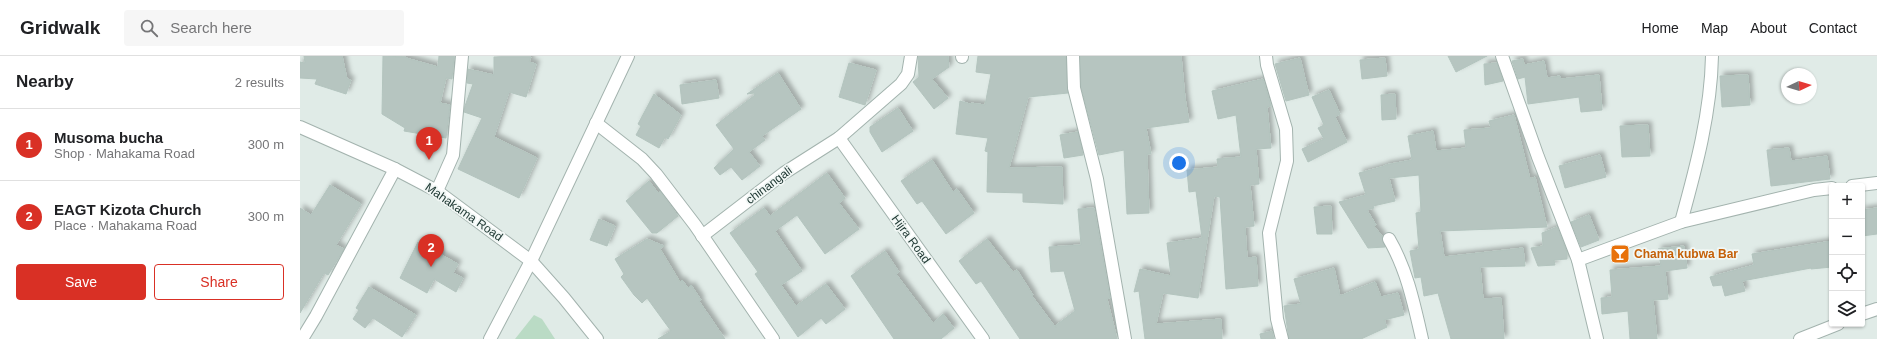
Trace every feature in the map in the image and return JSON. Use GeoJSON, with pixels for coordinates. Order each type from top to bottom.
{"type":"FeatureCollection","features":[{"type":"Feature","properties":{"kind":"street"},"geometry":{"type":"LineString","coordinates":[[437,191],[453,155],[462,56]]}},
{"type":"Feature","properties":{"kind":"street"},"geometry":{"type":"LineString","coordinates":[[490,339],[531,262],[550,218],[628,56]]}},
{"type":"Feature","properties":{"kind":"street","name":"chinangali"},"geometry":{"type":"LineString","coordinates":[[702,236],[784,173],[839,138],[901,84],[908,74],[912,56]]}},
{"type":"Feature","properties":{"kind":"street"},"geometry":{"type":"LineString","coordinates":[[1073,56],[1074,88],[1097,179],[1125,339]]}},
{"type":"Feature","properties":{"kind":"street"},"geometry":{"type":"LineString","coordinates":[[1266,56],[1267,65],[1286,129],[1286,161],[1269,233],[1277,319],[1282,339]]}},
{"type":"Feature","properties":{"kind":"street"},"geometry":{"type":"LineString","coordinates":[[1502,56],[1538,157],[1578,260],[1597,339]]}},
{"type":"Feature","properties":{"kind":"street"},"geometry":{"type":"LineString","coordinates":[[1681,222],[1700,144],[1710,94],[1712,56]]}},
{"type":"Feature","properties":{"kind":"street"},"geometry":{"type":"LineString","coordinates":[[596,123],[642,159],[656,174],[702,236],[773,339]]}},
{"type":"Feature","properties":{"kind":"street","name":"Mahakama Road"},"geometry":{"type":"LineString","coordinates":[[300,128],[395,169],[437,191],[531,262],[564,298],[597,339]]}},
{"type":"Feature","properties":{"kind":"street","name":"Hijra Road"},"geometry":{"type":"LineString","coordinates":[[839,138],[983,339]]}},
{"type":"Feature","properties":{"kind":"street"},"geometry":{"type":"LineString","coordinates":[[302,339],[316,316],[395,169]]}},
{"type":"Feature","properties":{"kind":"street"},"geometry":{"type":"LineString","coordinates":[[1865,184],[1877,183]]}},
{"type":"Feature","properties":{"kind":"street"},"geometry":{"type":"LineString","coordinates":[[1578,260],[1681,222],[1814,190],[1829,188]]}},
{"type":"Feature","properties":{"kind":"street"},"geometry":{"type":"LineString","coordinates":[[1389,239],[1401,260],[1412,296],[1422,339]]}},
{"type":"Feature","properties":{"kind":"street"},"geometry":{"type":"LineString","coordinates":[[1865,313],[1877,309]]}},
{"type":"Feature","properties":{"kind":"street"},"geometry":{"type":"LineString","coordinates":[[1800,339],[1830,327]]}},
{"type":"Feature","properties":{"kind":"green space"},"geometry":{"type":"Polygon","coordinates":[[[534,315],[542,319],[555,339],[515,339],[534,315]]]}},
{"type":"Feature","properties":{"kind":"building"},"geometry":{"type":"Polygon","coordinates":[[[304,56],[342,56],[347,79],[351,80],[346,94],[315,84],[317,79],[300,78],[300,62],[305,63],[304,56]]]}},
{"type":"Feature","properties":{"kind":"building"},"geometry":{"type":"Polygon","coordinates":[[[383,56],[406,57],[438,67],[439,56],[454,56],[452,79],[446,78],[440,103],[450,105],[446,138],[404,131],[405,128],[382,114],[383,56]]]}},
{"type":"Feature","properties":{"kind":"building"},"geometry":{"type":"Polygon","coordinates":[[[918,56],[948,56],[949,67],[932,79],[948,98],[934,109],[913,82],[919,77],[918,56]]]}},
{"type":"Feature","properties":{"kind":"building"},"geometry":{"type":"Polygon","coordinates":[[[978,56],[1066,56],[1068,93],[1028,97],[1009,168],[1062,167],[1063,204],[1023,202],[1023,193],[987,192],[988,152],[985,151],[988,138],[956,134],[960,101],[970,104],[985,105],[991,74],[976,72],[978,56]]]}},
{"type":"Feature","properties":{"kind":"building"},"geometry":{"type":"Polygon","coordinates":[[[1080,56],[1181,56],[1189,122],[1146,128],[1151,154],[1147,154],[1149,213],[1127,214],[1124,150],[1099,155],[1081,87],[1080,56]]]}},
{"type":"Feature","properties":{"kind":"building"},"geometry":{"type":"Polygon","coordinates":[[[1448,56],[1487,56],[1456,72],[1448,56]]]}},
{"type":"Feature","properties":{"kind":"building"},"geometry":{"type":"Polygon","coordinates":[[[494,57],[531,57],[529,62],[536,64],[526,97],[509,92],[494,137],[537,158],[519,198],[458,169],[482,118],[464,112],[473,84],[467,83],[468,69],[494,75],[494,57]]]}},
{"type":"Feature","properties":{"kind":"building"},"geometry":{"type":"Polygon","coordinates":[[[1300,58],[1309,95],[1286,101],[1275,64],[1300,58]]]}},
{"type":"Feature","properties":{"kind":"building"},"geometry":{"type":"Polygon","coordinates":[[[1385,58],[1387,76],[1362,79],[1360,60],[1385,58]]]}},
{"type":"Feature","properties":{"kind":"building"},"geometry":{"type":"Polygon","coordinates":[[[1523,59],[1524,65],[1544,61],[1547,78],[1560,76],[1561,79],[1599,75],[1602,110],[1581,112],[1579,97],[1528,104],[1525,77],[1518,79],[1512,61],[1523,59]]]}},
{"type":"Feature","properties":{"kind":"building"},"geometry":{"type":"Polygon","coordinates":[[[849,63],[876,70],[865,105],[839,97],[849,63]]]}},
{"type":"Feature","properties":{"kind":"building"},"geometry":{"type":"Polygon","coordinates":[[[1497,63],[1503,81],[1485,85],[1484,64],[1497,63]]]}},
{"type":"Feature","properties":{"kind":"building"},"geometry":{"type":"Polygon","coordinates":[[[778,73],[801,109],[762,136],[765,140],[749,152],[760,166],[742,180],[731,167],[720,175],[714,168],[734,149],[716,125],[755,95],[754,93],[747,94],[778,73]]]}},
{"type":"Feature","properties":{"kind":"building"},"geometry":{"type":"Polygon","coordinates":[[[1748,75],[1750,105],[1722,107],[1720,76],[1748,75]]]}},
{"type":"Feature","properties":{"kind":"building"},"geometry":{"type":"Polygon","coordinates":[[[1263,79],[1271,106],[1267,107],[1271,148],[1256,149],[1259,184],[1250,185],[1254,226],[1245,227],[1247,258],[1256,257],[1258,286],[1226,289],[1220,197],[1214,196],[1198,298],[1163,293],[1156,324],[1221,319],[1222,339],[1145,339],[1139,291],[1134,292],[1140,269],[1171,276],[1167,243],[1202,238],[1196,191],[1189,192],[1187,170],[1218,167],[1217,159],[1241,157],[1236,115],[1218,119],[1212,91],[1263,79]]]}},
{"type":"Feature","properties":{"kind":"building"},"geometry":{"type":"Polygon","coordinates":[[[716,80],[719,98],[682,104],[680,85],[716,80]]]}},
{"type":"Feature","properties":{"kind":"building"},"geometry":{"type":"Polygon","coordinates":[[[1329,90],[1340,114],[1335,117],[1347,142],[1308,162],[1302,149],[1324,139],[1318,128],[1324,125],[1312,97],[1329,90]]]}},
{"type":"Feature","properties":{"kind":"building"},"geometry":{"type":"Polygon","coordinates":[[[654,94],[681,115],[668,139],[665,137],[659,148],[636,135],[641,126],[638,124],[654,94]]]}},
{"type":"Feature","properties":{"kind":"building"},"geometry":{"type":"Polygon","coordinates":[[[1395,94],[1396,119],[1382,120],[1381,95],[1395,94]]]}},
{"type":"Feature","properties":{"kind":"building"},"geometry":{"type":"Polygon","coordinates":[[[898,108],[913,131],[882,152],[870,132],[870,127],[898,108]]]}},
{"type":"Feature","properties":{"kind":"building"},"geometry":{"type":"Polygon","coordinates":[[[1514,115],[1530,179],[1535,177],[1547,227],[1440,231],[1444,257],[1523,248],[1525,266],[1480,267],[1483,299],[1501,298],[1504,339],[1451,339],[1438,293],[1424,296],[1421,277],[1415,278],[1410,251],[1419,249],[1416,213],[1421,212],[1419,175],[1389,178],[1395,201],[1373,206],[1374,208],[1367,210],[1376,225],[1374,226],[1382,236],[1385,247],[1368,248],[1339,202],[1366,195],[1359,173],[1385,165],[1412,160],[1408,136],[1433,131],[1436,151],[1466,148],[1464,130],[1491,128],[1489,121],[1514,115]]]}},
{"type":"Feature","properties":{"kind":"building"},"geometry":{"type":"Polygon","coordinates":[[[1648,125],[1650,156],[1622,157],[1620,126],[1648,125]]]}},
{"type":"Feature","properties":{"kind":"building"},"geometry":{"type":"Polygon","coordinates":[[[1078,132],[1083,155],[1064,158],[1060,135],[1078,132]]]}},
{"type":"Feature","properties":{"kind":"building"},"geometry":{"type":"Polygon","coordinates":[[[1789,148],[1791,161],[1827,156],[1830,179],[1771,186],[1767,150],[1789,148]]]}},
{"type":"Feature","properties":{"kind":"building"},"geometry":{"type":"Polygon","coordinates":[[[1600,155],[1606,177],[1565,188],[1559,166],[1600,155]]]}},
{"type":"Feature","properties":{"kind":"building"},"geometry":{"type":"Polygon","coordinates":[[[932,160],[953,192],[957,189],[974,213],[946,234],[922,201],[917,204],[901,181],[932,160]]]}},
{"type":"Feature","properties":{"kind":"building"},"geometry":{"type":"Polygon","coordinates":[[[827,173],[845,198],[839,203],[859,229],[825,254],[797,215],[775,231],[802,271],[781,285],[796,306],[826,284],[845,309],[826,324],[821,318],[798,337],[755,274],[758,272],[730,233],[764,208],[770,216],[827,173]]]}},
{"type":"Feature","properties":{"kind":"building"},"geometry":{"type":"Polygon","coordinates":[[[649,181],[658,193],[660,191],[678,216],[657,233],[652,233],[626,201],[649,181]]]}},
{"type":"Feature","properties":{"kind":"building"},"geometry":{"type":"Polygon","coordinates":[[[330,185],[361,204],[336,245],[344,249],[328,275],[324,273],[300,313],[300,208],[311,215],[330,185]]]}},
{"type":"Feature","properties":{"kind":"building"},"geometry":{"type":"Polygon","coordinates":[[[1331,206],[1332,234],[1317,234],[1314,207],[1331,206]]]}},
{"type":"Feature","properties":{"kind":"building"},"geometry":{"type":"Polygon","coordinates":[[[1094,208],[1110,298],[1107,299],[1117,339],[1020,339],[981,281],[976,284],[959,261],[987,239],[1013,272],[1017,270],[1033,295],[1032,296],[1056,328],[1055,326],[1075,311],[1064,271],[1051,272],[1049,247],[1081,245],[1078,209],[1094,208]]]}},
{"type":"Feature","properties":{"kind":"building"},"geometry":{"type":"Polygon","coordinates":[[[1877,208],[1877,234],[1865,236],[1865,210],[1877,208]]]}},
{"type":"Feature","properties":{"kind":"building"},"geometry":{"type":"Polygon","coordinates":[[[1589,215],[1599,240],[1581,247],[1571,222],[1589,215]]]}},
{"type":"Feature","properties":{"kind":"building"},"geometry":{"type":"Polygon","coordinates":[[[599,219],[615,226],[607,246],[590,240],[599,219]]]}},
{"type":"Feature","properties":{"kind":"building"},"geometry":{"type":"Polygon","coordinates":[[[1557,227],[1567,252],[1567,259],[1554,260],[1555,265],[1538,266],[1531,248],[1543,246],[1542,233],[1557,227]]]}},
{"type":"Feature","properties":{"kind":"building"},"geometry":{"type":"Polygon","coordinates":[[[647,239],[664,246],[660,249],[680,282],[682,280],[688,288],[691,285],[701,300],[699,301],[725,339],[658,339],[671,331],[647,298],[642,303],[634,295],[621,277],[624,274],[615,259],[647,239]]]}},
{"type":"Feature","properties":{"kind":"building"},"geometry":{"type":"Polygon","coordinates":[[[1829,241],[1829,267],[1811,268],[1742,281],[1745,291],[1725,296],[1722,285],[1713,286],[1710,277],[1754,265],[1752,254],[1829,241]]]}},
{"type":"Feature","properties":{"kind":"building"},"geometry":{"type":"Polygon","coordinates":[[[418,242],[458,264],[453,273],[463,278],[456,292],[434,279],[427,293],[400,278],[418,242]]]}},
{"type":"Feature","properties":{"kind":"building"},"geometry":{"type":"Polygon","coordinates":[[[1684,246],[1687,268],[1665,271],[1668,299],[1653,300],[1657,339],[1630,339],[1628,311],[1602,314],[1601,298],[1612,297],[1610,270],[1661,266],[1658,249],[1684,246]]]}},
{"type":"Feature","properties":{"kind":"building"},"geometry":{"type":"Polygon","coordinates":[[[885,251],[899,272],[896,274],[933,323],[943,314],[954,328],[941,339],[894,339],[851,276],[885,251]]]}},
{"type":"Feature","properties":{"kind":"building"},"geometry":{"type":"Polygon","coordinates":[[[1334,268],[1340,296],[1375,282],[1381,297],[1398,293],[1404,315],[1384,320],[1387,327],[1361,339],[1289,339],[1284,306],[1301,304],[1294,279],[1334,268]]]}},
{"type":"Feature","properties":{"kind":"building"},"geometry":{"type":"Polygon","coordinates":[[[369,287],[416,315],[402,337],[373,318],[365,328],[353,319],[359,310],[356,308],[369,287]]]}},
{"type":"Feature","properties":{"kind":"building"},"geometry":{"type":"Polygon","coordinates":[[[1272,331],[1274,339],[1261,339],[1260,334],[1272,331]]]}},
{"type":"Feature","properties":{"kind":"place","name":"Musoma bucha"},"geometry":{"type":"Point","coordinates":[429,160]}},
{"type":"Feature","properties":{"kind":"place","name":"Chama kubwa Bar"},"geometry":{"type":"Point","coordinates":[1620,254]}},
{"type":"Feature","properties":{"kind":"place","name":"EAGT Kizota Church"},"geometry":{"type":"Point","coordinates":[431,267]}}]}
